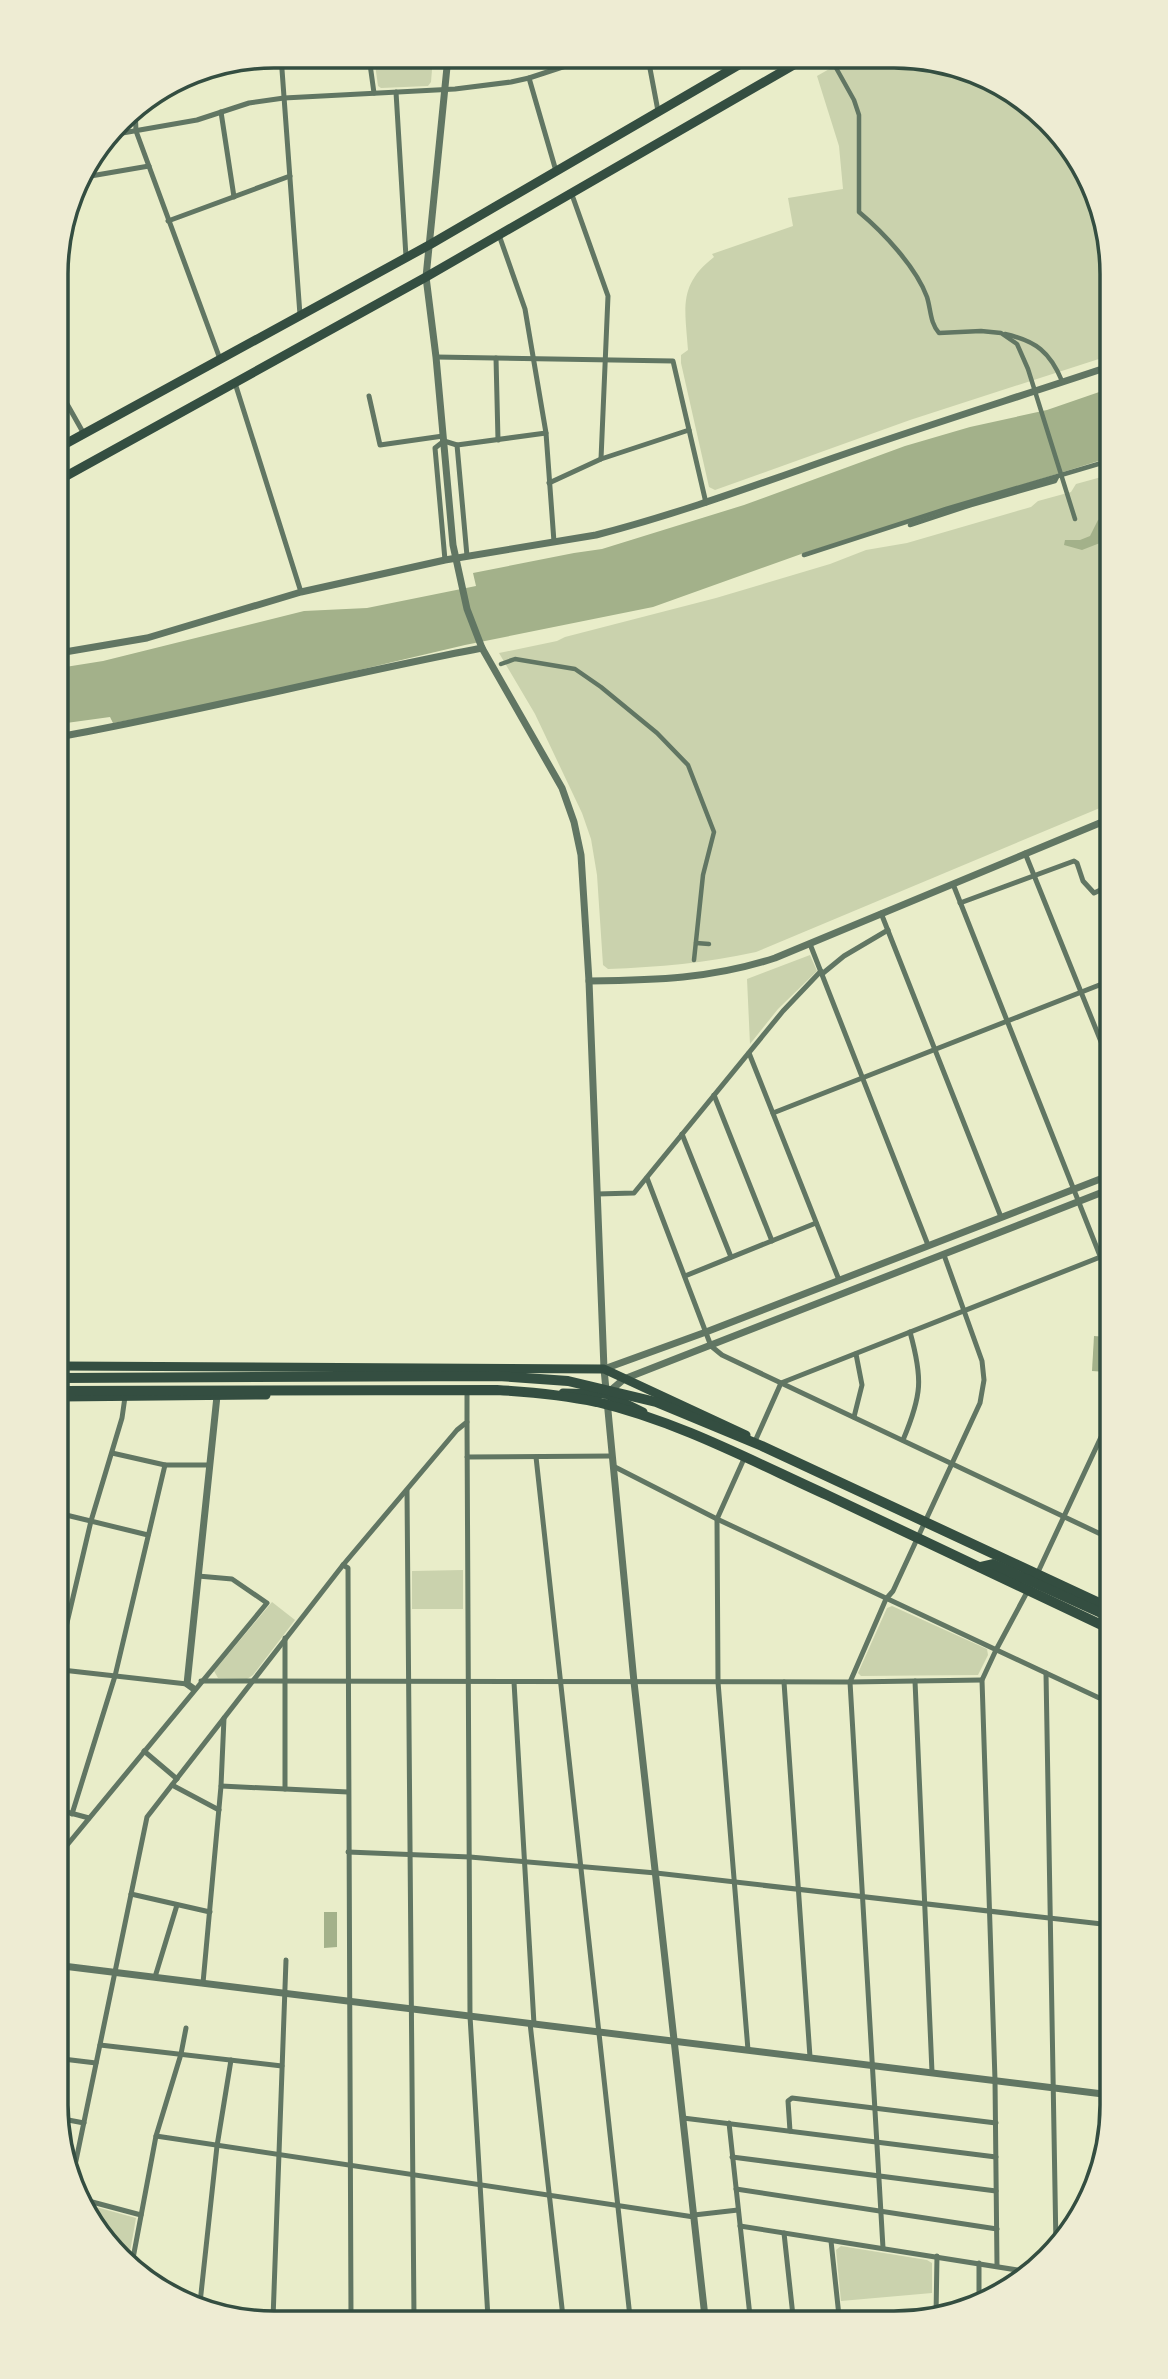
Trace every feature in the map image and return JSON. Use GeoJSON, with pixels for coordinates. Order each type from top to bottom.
{"type":"FeatureCollection","features":[{"type":"Feature","properties":{"kind":"highway"},"geometry":{"type":"LineString","coordinates":[[68,1378],[498,1376],[568,1381],[600,1387],[656,1402],[762,1446],[1099,1601]]}},
{"type":"Feature","properties":{"kind":"highway"},"geometry":{"type":"LineString","coordinates":[[68,1391],[497,1390],[566,1396],[626,1410],[681,1430],[981,1567],[1099,1626]]}},
{"type":"Feature","properties":{"kind":"highway"},"geometry":{"type":"LineString","coordinates":[[981,1567],[993,1564],[1099,1612]]}},
{"type":"Feature","properties":{"kind":"main road"},"geometry":{"type":"LineString","coordinates":[[69,442],[431,244],[733,68]]}},
{"type":"Feature","properties":{"kind":"main road"},"geometry":{"type":"LineString","coordinates":[[69,474],[426,277],[788,68]]}},
{"type":"Feature","properties":{"kind":"main road"},"geometry":{"type":"LineString","coordinates":[[68,1366],[604,1369],[1099,1601]]}},
{"type":"Feature","properties":{"kind":"main road"},"geometry":{"type":"LineString","coordinates":[[68,1397],[467,1390],[606,1394],[743,1461],[1099,1626]]}},
{"type":"Feature","properties":{"kind":"street"},"geometry":{"type":"LineString","coordinates":[[282,68],[300,315]]}},
{"type":"Feature","properties":{"kind":"street"},"geometry":{"type":"LineString","coordinates":[[371,68],[374,93]]}},
{"type":"Feature","properties":{"kind":"street"},"geometry":{"type":"LineString","coordinates":[[447,68],[426,277],[453,545],[467,609],[482,646],[562,788],[574,822],[585,884],[606,1394],[634,1682],[704,2311]]}},
{"type":"Feature","properties":{"kind":"street"},"geometry":{"type":"LineString","coordinates":[[126,133],[197,120],[249,103],[284,98],[445,90],[530,78],[560,68]]}},
{"type":"Feature","properties":{"kind":"street"},"geometry":{"type":"LineString","coordinates":[[650,68],[658,111]]}},
{"type":"Feature","properties":{"kind":"street"},"geometry":{"type":"LineString","coordinates":[[836,68],[855,100],[859,115],[859,212],[874,224],[911,267],[927,296],[933,327],[939,333],[982,331],[1020,338],[1039,347],[1055,365],[1062,382]]}},
{"type":"Feature","properties":{"kind":"street"},"geometry":{"type":"LineString","coordinates":[[530,78],[556,171]]}},
{"type":"Feature","properties":{"kind":"street"},"geometry":{"type":"LineString","coordinates":[[396,92],[406,257]]}},
{"type":"Feature","properties":{"kind":"street"},"geometry":{"type":"LineString","coordinates":[[221,112],[234,197]]}},
{"type":"Feature","properties":{"kind":"street"},"geometry":{"type":"LineString","coordinates":[[136,122],[136,131],[220,359]]}},
{"type":"Feature","properties":{"kind":"street"},"geometry":{"type":"LineString","coordinates":[[94,175],[149,166]]}},
{"type":"Feature","properties":{"kind":"street"},"geometry":{"type":"LineString","coordinates":[[169,221],[290,176]]}},
{"type":"Feature","properties":{"kind":"street"},"geometry":{"type":"LineString","coordinates":[[571,192],[608,296],[601,459]]}},
{"type":"Feature","properties":{"kind":"street"},"geometry":{"type":"LineString","coordinates":[[499,235],[525,309],[546,433],[554,542]]}},
{"type":"Feature","properties":{"kind":"street"},"geometry":{"type":"LineString","coordinates":[[1001,333],[1017,344],[1028,369],[1075,519]]}},
{"type":"Feature","properties":{"kind":"street"},"geometry":{"type":"LineString","coordinates":[[436,357],[673,361],[706,503]]}},
{"type":"Feature","properties":{"kind":"street"},"geometry":{"type":"LineString","coordinates":[[496,358],[498,440]]}},
{"type":"Feature","properties":{"kind":"street"},"geometry":{"type":"LineString","coordinates":[[69,651],[147,638],[301,592],[445,560],[608,532],[706,503],[1100,370]]}},
{"type":"Feature","properties":{"kind":"street"},"geometry":{"type":"LineString","coordinates":[[235,383],[301,592]]}},
{"type":"Feature","properties":{"kind":"street"},"geometry":{"type":"LineString","coordinates":[[369,396],[380,445],[444,439],[457,445],[546,433]]}},
{"type":"Feature","properties":{"kind":"street"},"geometry":{"type":"LineString","coordinates":[[69,407],[84,434]]}},
{"type":"Feature","properties":{"kind":"street"},"geometry":{"type":"LineString","coordinates":[[550,484],[601,459],[689,430]]}},
{"type":"Feature","properties":{"kind":"street"},"geometry":{"type":"LineString","coordinates":[[444,439],[435,448],[445,560]]}},
{"type":"Feature","properties":{"kind":"street"},"geometry":{"type":"LineString","coordinates":[[457,445],[467,556]]}},
{"type":"Feature","properties":{"kind":"street"},"geometry":{"type":"LineString","coordinates":[[804,555],[1100,464]]}},
{"type":"Feature","properties":{"kind":"street"},"geometry":{"type":"LineString","coordinates":[[910,525],[1055,481],[1057,477]]}},
{"type":"Feature","properties":{"kind":"street"},"geometry":{"type":"LineString","coordinates":[[69,735],[143,722],[482,646]]}},
{"type":"Feature","properties":{"kind":"street"},"geometry":{"type":"LineString","coordinates":[[501,664],[515,659],[575,669],[657,733],[688,765],[714,832],[703,875],[694,960]]}},
{"type":"Feature","properties":{"kind":"street"},"geometry":{"type":"LineString","coordinates":[[589,981],[666,979],[725,973],[775,958],[1100,822]]}},
{"type":"Feature","properties":{"kind":"street"},"geometry":{"type":"LineString","coordinates":[[1025,853],[1100,1038]]}},
{"type":"Feature","properties":{"kind":"street"},"geometry":{"type":"LineString","coordinates":[[960,903],[1074,861],[1083,881],[1094,893],[1100,890]]}},
{"type":"Feature","properties":{"kind":"street"},"geometry":{"type":"LineString","coordinates":[[953,884],[1074,1189],[1099,1243]]}},
{"type":"Feature","properties":{"kind":"street"},"geometry":{"type":"LineString","coordinates":[[881,913],[1001,1217]]}},
{"type":"Feature","properties":{"kind":"street"},"geometry":{"type":"LineString","coordinates":[[597,1194],[634,1193],[783,1011],[821,972],[888,930]]}},
{"type":"Feature","properties":{"kind":"street"},"geometry":{"type":"LineString","coordinates":[[696,943],[709,944]]}},
{"type":"Feature","properties":{"kind":"street"},"geometry":{"type":"LineString","coordinates":[[810,944],[928,1245]]}},
{"type":"Feature","properties":{"kind":"street"},"geometry":{"type":"LineString","coordinates":[[773,1113],[1100,985]]}},
{"type":"Feature","properties":{"kind":"street"},"geometry":{"type":"LineString","coordinates":[[749,1053],[839,1280]]}},
{"type":"Feature","properties":{"kind":"street"},"geometry":{"type":"LineString","coordinates":[[714,1096],[772,1241]]}},
{"type":"Feature","properties":{"kind":"street"},"geometry":{"type":"LineString","coordinates":[[682,1134],[731,1257]]}},
{"type":"Feature","properties":{"kind":"street"},"geometry":{"type":"LineString","coordinates":[[647,1178],[711,1346],[722,1355],[1099,1533]]}},
{"type":"Feature","properties":{"kind":"street"},"geometry":{"type":"LineString","coordinates":[[604,1369],[1100,1178]]}},
{"type":"Feature","properties":{"kind":"street"},"geometry":{"type":"LineString","coordinates":[[606,1394],[624,1380],[1100,1193]]}},
{"type":"Feature","properties":{"kind":"street"},"geometry":{"type":"LineString","coordinates":[[685,1276],[816,1223]]}},
{"type":"Feature","properties":{"kind":"street"},"geometry":{"type":"LineString","coordinates":[[883,2248],[850,1682],[886,1599],[893,1591],[977,1410],[984,1380],[982,1361],[944,1255]]}},
{"type":"Feature","properties":{"kind":"street"},"geometry":{"type":"LineString","coordinates":[[755,1439],[781,1383],[1099,1257]]}},
{"type":"Feature","properties":{"kind":"street"},"geometry":{"type":"LineString","coordinates":[[903,1440],[916,1410],[920,1386],[919,1366],[910,1332]]}},
{"type":"Feature","properties":{"kind":"street"},"geometry":{"type":"LineString","coordinates":[[854,1417],[862,1385],[856,1354]]}},
{"type":"Feature","properties":{"kind":"street"},"geometry":{"type":"LineString","coordinates":[[467,1390],[470,2016],[488,2311]]}},
{"type":"Feature","properties":{"kind":"street"},"geometry":{"type":"LineString","coordinates":[[187,1684],[217,1396]]}},
{"type":"Feature","properties":{"kind":"street"},"geometry":{"type":"LineString","coordinates":[[68,1617],[91,1521],[113,1453],[125,1397]]}},
{"type":"Feature","properties":{"kind":"street"},"geometry":{"type":"LineString","coordinates":[[76,2160],[147,1817],[343,1564],[457,1430],[467,1422]]}},
{"type":"Feature","properties":{"kind":"street"},"geometry":{"type":"LineString","coordinates":[[1038,1572],[1099,1441]]}},
{"type":"Feature","properties":{"kind":"street"},"geometry":{"type":"LineString","coordinates":[[113,1453],[165,1465],[209,1465]]}},
{"type":"Feature","properties":{"kind":"street"},"geometry":{"type":"LineString","coordinates":[[467,1457],[612,1456]]}},
{"type":"Feature","properties":{"kind":"street"},"geometry":{"type":"LineString","coordinates":[[536,1457],[629,2311]]}},
{"type":"Feature","properties":{"kind":"street"},"geometry":{"type":"LineString","coordinates":[[743,1461],[718,1518],[718,1682],[748,2050]]}},
{"type":"Feature","properties":{"kind":"street"},"geometry":{"type":"LineString","coordinates":[[72,1814],[115,1676],[165,1465]]}},
{"type":"Feature","properties":{"kind":"street"},"geometry":{"type":"LineString","coordinates":[[613,1465],[886,1599],[1099,1698]]}},
{"type":"Feature","properties":{"kind":"street"},"geometry":{"type":"LineString","coordinates":[[407,1490],[414,2311]]}},
{"type":"Feature","properties":{"kind":"street"},"geometry":{"type":"LineString","coordinates":[[68,1516],[148,1535]]}},
{"type":"Feature","properties":{"kind":"street"},"geometry":{"type":"LineString","coordinates":[[343,1564],[348,1568],[351,2311]]}},
{"type":"Feature","properties":{"kind":"street"},"geometry":{"type":"LineString","coordinates":[[68,1844],[267,1603],[232,1579],[198,1576]]}},
{"type":"Feature","properties":{"kind":"street"},"geometry":{"type":"LineString","coordinates":[[997,2266],[995,2080],[982,1680],[1026,1594]]}},
{"type":"Feature","properties":{"kind":"street"},"geometry":{"type":"LineString","coordinates":[[285,1638],[285,1789]]}},
{"type":"Feature","properties":{"kind":"street"},"geometry":{"type":"LineString","coordinates":[[68,1671],[187,1684],[194,1689]]}},
{"type":"Feature","properties":{"kind":"street"},"geometry":{"type":"LineString","coordinates":[[1046,1673],[1056,2231]]}},
{"type":"Feature","properties":{"kind":"street"},"geometry":{"type":"LineString","coordinates":[[201,1681],[284,1683],[982,1680]]}},
{"type":"Feature","properties":{"kind":"street"},"geometry":{"type":"LineString","coordinates":[[915,1681],[932,2072]]}},
{"type":"Feature","properties":{"kind":"street"},"geometry":{"type":"LineString","coordinates":[[514,1682],[532,2023],[562,2311]]}},
{"type":"Feature","properties":{"kind":"street"},"geometry":{"type":"LineString","coordinates":[[784,1682],[810,2057]]}},
{"type":"Feature","properties":{"kind":"street"},"geometry":{"type":"LineString","coordinates":[[203,1983],[221,1786],[224,1718]]}},
{"type":"Feature","properties":{"kind":"street"},"geometry":{"type":"LineString","coordinates":[[144,1751],[177,1779]]}},
{"type":"Feature","properties":{"kind":"street"},"geometry":{"type":"LineString","coordinates":[[172,1785],[219,1810]]}},
{"type":"Feature","properties":{"kind":"street"},"geometry":{"type":"LineString","coordinates":[[221,1786],[348,1792]]}},
{"type":"Feature","properties":{"kind":"street"},"geometry":{"type":"LineString","coordinates":[[68,1813],[89,1818]]}},
{"type":"Feature","properties":{"kind":"street"},"geometry":{"type":"LineString","coordinates":[[348,1852],[470,1857],[656,1873],[1099,1924]]}},
{"type":"Feature","properties":{"kind":"street"},"geometry":{"type":"LineString","coordinates":[[131,1894],[210,1912]]}},
{"type":"Feature","properties":{"kind":"street"},"geometry":{"type":"LineString","coordinates":[[155,1977],[177,1905]]}},
{"type":"Feature","properties":{"kind":"street"},"geometry":{"type":"LineString","coordinates":[[273,2311],[286,1959]]}},
{"type":"Feature","properties":{"kind":"street"},"geometry":{"type":"LineString","coordinates":[[68,1967],[1099,2094]]}},
{"type":"Feature","properties":{"kind":"street"},"geometry":{"type":"LineString","coordinates":[[134,2254],[156,2136],[181,2054],[186,2028]]}},
{"type":"Feature","properties":{"kind":"street"},"geometry":{"type":"LineString","coordinates":[[100,2045],[282,2066]]}},
{"type":"Feature","properties":{"kind":"street"},"geometry":{"type":"LineString","coordinates":[[68,2060],[96,2063]]}},
{"type":"Feature","properties":{"kind":"street"},"geometry":{"type":"LineString","coordinates":[[202,2297],[217,2146],[231,2060]]}},
{"type":"Feature","properties":{"kind":"street"},"geometry":{"type":"LineString","coordinates":[[790,2131],[788,2101],[792,2098],[996,2123]]}},
{"type":"Feature","properties":{"kind":"street"},"geometry":{"type":"LineString","coordinates":[[683,2118],[996,2157]]}},
{"type":"Feature","properties":{"kind":"street"},"geometry":{"type":"LineString","coordinates":[[69,2120],[84,2123]]}},
{"type":"Feature","properties":{"kind":"street"},"geometry":{"type":"LineString","coordinates":[[729,2123],[749,2311]]}},
{"type":"Feature","properties":{"kind":"street"},"geometry":{"type":"LineString","coordinates":[[156,2136],[694,2216],[738,2210]]}},
{"type":"Feature","properties":{"kind":"street"},"geometry":{"type":"LineString","coordinates":[[732,2157],[996,2192]]}},
{"type":"Feature","properties":{"kind":"street"},"geometry":{"type":"LineString","coordinates":[[736,2189],[997,2229]]}},
{"type":"Feature","properties":{"kind":"street"},"geometry":{"type":"LineString","coordinates":[[94,2202],[141,2215]]}},
{"type":"Feature","properties":{"kind":"street"},"geometry":{"type":"LineString","coordinates":[[740,2226],[1017,2269]]}},
{"type":"Feature","properties":{"kind":"street"},"geometry":{"type":"LineString","coordinates":[[784,2233],[792,2311]]}},
{"type":"Feature","properties":{"kind":"street"},"geometry":{"type":"LineString","coordinates":[[831,2241],[838,2311]]}},
{"type":"Feature","properties":{"kind":"street"},"geometry":{"type":"LineString","coordinates":[[936,2306],[937,2256]]}},
{"type":"Feature","properties":{"kind":"street"},"geometry":{"type":"LineString","coordinates":[[979,2263],[979,2292]]}},
{"type":"Feature","properties":{"kind":"shaded area"},"geometry":{"type":"Polygon","coordinates":[[[376,68],[432,68],[428,86],[378,86],[376,68]]]}},
{"type":"Feature","properties":{"kind":"shaded area"},"geometry":{"type":"Polygon","coordinates":[[[831,68],[893,68],[934,72],[985,90],[1029,119],[1065,160],[1089,208],[1096,234],[1100,275],[1100,359],[910,420],[715,490],[709,487],[681,363],[681,355],[688,350],[686,298],[694,277],[714,257],[712,254],[793,226],[788,198],[843,189],[839,146],[817,76],[831,68]]]}},
{"type":"Feature","properties":{"kind":"shaded area"},"geometry":{"type":"Polygon","coordinates":[[[1100,392],[1100,461],[804,553],[653,607],[465,645],[211,705],[113,723],[110,717],[69,723],[69,666],[103,661],[304,611],[367,608],[476,586],[473,573],[602,549],[744,505],[905,446],[970,427],[1047,410],[1100,392]]]}},
{"type":"Feature","properties":{"kind":"shaded area"},"geometry":{"type":"Polygon","coordinates":[[[1100,477],[1100,808],[756,952],[664,966],[608,969],[603,965],[597,875],[591,839],[582,813],[535,714],[499,653],[557,641],[716,598],[830,564],[866,550],[907,543],[1031,507],[1038,501],[1071,492],[1076,484],[1100,477]]]}},
{"type":"Feature","properties":{"kind":"shaded area"},"geometry":{"type":"Polygon","coordinates":[[[1098,520],[1100,543],[1082,550],[1064,545],[1065,540],[1080,540],[1090,536],[1098,520]]]}},
{"type":"Feature","properties":{"kind":"shaded area"},"geometry":{"type":"Polygon","coordinates":[[[810,955],[817,971],[778,1009],[750,1044],[747,979],[810,955]]]}},
{"type":"Feature","properties":{"kind":"shaded area"},"geometry":{"type":"Polygon","coordinates":[[[1094,1336],[1099,1336],[1099,1372],[1092,1371],[1094,1336]]]}},
{"type":"Feature","properties":{"kind":"shaded area"},"geometry":{"type":"Polygon","coordinates":[[[463,1570],[463,1609],[412,1609],[412,1571],[463,1570]]]}},
{"type":"Feature","properties":{"kind":"shaded area"},"geometry":{"type":"Polygon","coordinates":[[[272,1602],[295,1620],[253,1675],[247,1679],[218,1678],[214,1671],[272,1602]]]}},
{"type":"Feature","properties":{"kind":"shaded area"},"geometry":{"type":"Polygon","coordinates":[[[892,1606],[987,1649],[988,1655],[978,1675],[861,1676],[858,1673],[887,1608],[892,1606]]]}},
{"type":"Feature","properties":{"kind":"shaded area"},"geometry":{"type":"Polygon","coordinates":[[[324,1912],[337,1912],[337,1947],[324,1948],[324,1912]]]}},
{"type":"Feature","properties":{"kind":"shaded area"},"geometry":{"type":"Polygon","coordinates":[[[96,2207],[136,2218],[130,2251],[111,2230],[96,2207]]]}},
{"type":"Feature","properties":{"kind":"shaded area"},"geometry":{"type":"Polygon","coordinates":[[[841,2246],[927,2260],[932,2263],[932,2293],[841,2301],[836,2250],[841,2246]]]}}]}
